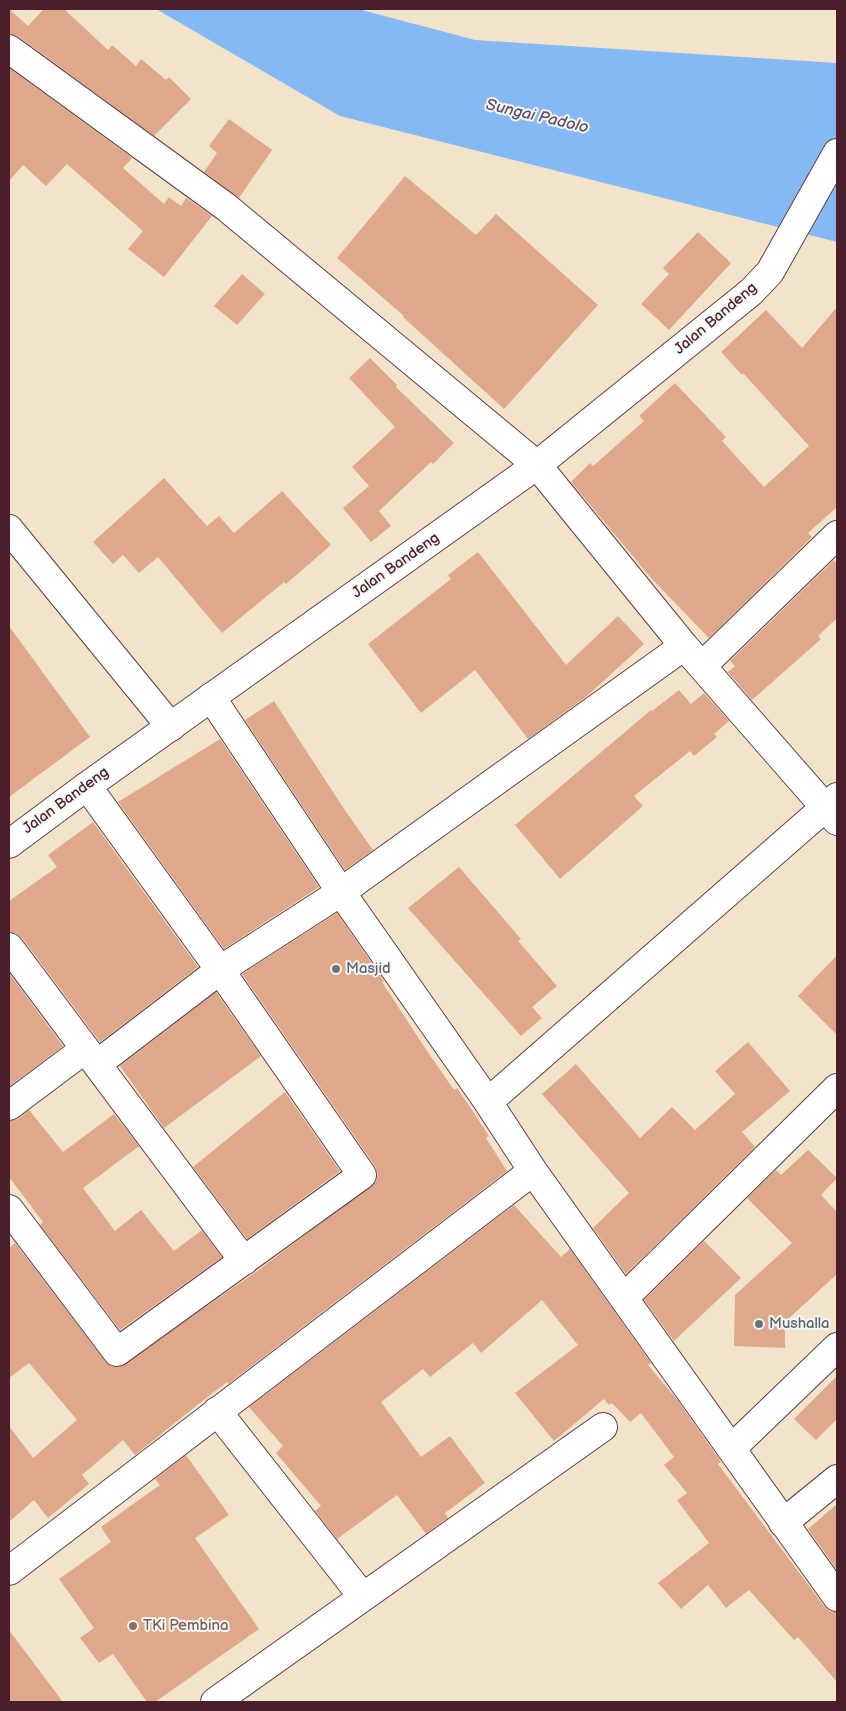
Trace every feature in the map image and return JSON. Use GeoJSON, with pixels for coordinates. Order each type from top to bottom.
{"type":"FeatureCollection","features":[{"type":"Feature","properties":{"kind":"street"},"geometry":{"type":"LineString","coordinates":[[9,49],[226,207],[537,465],[693,656],[833,809],[488,1102]]}},
{"type":"Feature","properties":{"kind":"street","name":"Jalan Bandeng"},"geometry":{"type":"LineString","coordinates":[[9,844],[87,786],[537,465],[751,292],[770,272],[837,153]]}},
{"type":"Feature","properties":{"kind":"street"},"geometry":{"type":"LineString","coordinates":[[9,528],[171,726]]}},
{"type":"Feature","properties":{"kind":"street"},"geometry":{"type":"LineString","coordinates":[[9,1106],[91,1056],[342,892],[693,656],[837,535]]}},
{"type":"Feature","properties":{"kind":"street"},"geometry":{"type":"LineString","coordinates":[[211,697],[342,892],[488,1102],[533,1171],[837,1597]]}},
{"type":"Feature","properties":{"kind":"street"},"geometry":{"type":"LineString","coordinates":[[9,1209],[117,1352],[362,1175],[220,970],[87,786]]}},
{"type":"Feature","properties":{"kind":"street"},"geometry":{"type":"LineString","coordinates":[[9,946],[244,1261]]}},
{"type":"Feature","properties":{"kind":"street"},"geometry":{"type":"LineString","coordinates":[[624,1298],[837,1088]]}},
{"type":"Feature","properties":{"kind":"street"},"geometry":{"type":"LineString","coordinates":[[9,1571],[533,1171]]}},
{"type":"Feature","properties":{"kind":"street"},"geometry":{"type":"LineString","coordinates":[[731,1449],[837,1347]]}},
{"type":"Feature","properties":{"kind":"street"},"geometry":{"type":"LineString","coordinates":[[217,1411],[363,1597]]}},
{"type":"Feature","properties":{"kind":"street"},"geometry":{"type":"LineString","coordinates":[[215,1702],[603,1427]]}},
{"type":"Feature","properties":{"kind":"street"},"geometry":{"type":"LineString","coordinates":[[783,1523],[837,1479]]}},
{"type":"Feature","properties":{"kind":"water","name":"Sungai Padolo"},"geometry":{"type":"Polygon","coordinates":[[[156,9],[358,9],[475,40],[837,63],[837,242],[340,116],[156,9]]]}},
{"type":"Feature","properties":{"kind":"building"},"geometry":{"type":"Polygon","coordinates":[[[9,9],[28,26],[44,9],[64,9],[108,50],[112,45],[136,66],[141,59],[166,80],[169,77],[191,99],[154,136],[18,36],[9,34],[9,9]]]}},
{"type":"Feature","properties":{"kind":"building"},"geometry":{"type":"Polygon","coordinates":[[[9,68],[132,158],[123,168],[164,204],[169,197],[181,206],[186,198],[212,216],[164,277],[128,249],[143,231],[67,164],[46,186],[23,165],[9,181],[9,68]]]}},
{"type":"Feature","properties":{"kind":"building"},"geometry":{"type":"Polygon","coordinates":[[[229,119],[272,150],[239,198],[204,172],[217,153],[209,146],[229,119]]]}},
{"type":"Feature","properties":{"kind":"building"},"geometry":{"type":"Polygon","coordinates":[[[405,176],[476,235],[496,214],[598,305],[504,409],[404,316],[337,258],[405,176]]]}},
{"type":"Feature","properties":{"kind":"building"},"geometry":{"type":"Polygon","coordinates":[[[698,232],[731,263],[669,330],[641,304],[669,274],[663,268],[698,232]]]}},
{"type":"Feature","properties":{"kind":"building"},"geometry":{"type":"Polygon","coordinates":[[[242,274],[265,294],[237,325],[214,306],[242,274]]]}},
{"type":"Feature","properties":{"kind":"building"},"geometry":{"type":"Polygon","coordinates":[[[837,307],[837,507],[808,533],[812,537],[709,638],[651,578],[571,482],[590,463],[593,466],[644,421],[639,416],[675,383],[726,437],[722,441],[764,487],[809,446],[743,373],[742,375],[721,352],[766,310],[802,348],[837,307]]]}},
{"type":"Feature","properties":{"kind":"building"},"geometry":{"type":"Polygon","coordinates":[[[370,358],[397,385],[396,387],[454,443],[379,511],[391,526],[371,542],[343,508],[369,486],[352,467],[395,427],[349,378],[370,358]]]}},
{"type":"Feature","properties":{"kind":"building"},"geometry":{"type":"Polygon","coordinates":[[[164,478],[207,526],[219,516],[234,533],[282,491],[331,545],[286,584],[284,582],[222,633],[158,557],[139,573],[123,555],[113,564],[93,542],[164,478]]]}},
{"type":"Feature","properties":{"kind":"building"},"geometry":{"type":"Polygon","coordinates":[[[478,552],[566,665],[618,616],[644,644],[587,696],[528,739],[475,670],[421,713],[368,644],[451,579],[448,575],[478,552]]]}},
{"type":"Feature","properties":{"kind":"building"},"geometry":{"type":"Polygon","coordinates":[[[834,560],[837,563],[837,618],[818,636],[821,639],[752,700],[728,672],[735,666],[730,661],[834,560]]]}},
{"type":"Feature","properties":{"kind":"building"},"geometry":{"type":"Polygon","coordinates":[[[9,626],[90,737],[9,797],[9,626]]]}},
{"type":"Feature","properties":{"kind":"building"},"geometry":{"type":"Polygon","coordinates":[[[679,690],[691,704],[704,693],[729,721],[714,734],[717,737],[694,756],[690,751],[634,796],[643,806],[560,879],[515,825],[651,710],[679,690]]]}},
{"type":"Feature","properties":{"kind":"building"},"geometry":{"type":"Polygon","coordinates":[[[274,701],[373,850],[345,870],[245,720],[274,701]]]}},
{"type":"Feature","properties":{"kind":"building"},"geometry":{"type":"Polygon","coordinates":[[[220,739],[319,887],[224,949],[118,802],[220,739]]]}},
{"type":"Feature","properties":{"kind":"building"},"geometry":{"type":"Polygon","coordinates":[[[93,822],[198,967],[100,1042],[22,938],[16,933],[9,932],[9,901],[57,867],[48,855],[93,822]]]}},
{"type":"Feature","properties":{"kind":"building"},"geometry":{"type":"Polygon","coordinates":[[[459,867],[521,939],[518,941],[557,986],[532,1007],[542,1018],[521,1036],[408,908],[459,867]]]}},
{"type":"Feature","properties":{"kind":"building"},"geometry":{"type":"Polygon","coordinates":[[[337,913],[384,981],[382,982],[427,1051],[454,1090],[457,1088],[474,1113],[489,1136],[486,1138],[507,1171],[228,1384],[227,1382],[135,1455],[123,1440],[82,1475],[89,1484],[48,1518],[34,1500],[9,1522],[9,1426],[33,1458],[77,1420],[29,1363],[9,1378],[9,1248],[15,1243],[105,1361],[111,1366],[119,1367],[253,1274],[376,1182],[378,1174],[375,1166],[242,974],[337,913]]]}},
{"type":"Feature","properties":{"kind":"building"},"geometry":{"type":"Polygon","coordinates":[[[837,955],[837,1035],[798,996],[837,955]]]}},
{"type":"Feature","properties":{"kind":"building"},"geometry":{"type":"Polygon","coordinates":[[[9,973],[63,1046],[9,1087],[9,973]]]}},
{"type":"Feature","properties":{"kind":"building"},"geometry":{"type":"Polygon","coordinates":[[[216,992],[261,1056],[164,1128],[120,1066],[216,992]]]}},
{"type":"Feature","properties":{"kind":"building"},"geometry":{"type":"Polygon","coordinates":[[[748,1042],[790,1091],[742,1132],[755,1147],[626,1274],[593,1228],[629,1193],[542,1094],[576,1064],[640,1138],[672,1107],[695,1130],[735,1094],[715,1071],[748,1042]]]}},
{"type":"Feature","properties":{"kind":"building"},"geometry":{"type":"Polygon","coordinates":[[[285,1092],[340,1171],[247,1239],[193,1167],[285,1092]]]}},
{"type":"Feature","properties":{"kind":"building"},"geometry":{"type":"Polygon","coordinates":[[[29,1110],[63,1152],[114,1114],[139,1146],[83,1188],[115,1231],[141,1210],[174,1251],[202,1230],[222,1257],[120,1330],[40,1225],[43,1222],[9,1177],[9,1121],[18,1119],[29,1110]]]}},
{"type":"Feature","properties":{"kind":"building"},"geometry":{"type":"Polygon","coordinates":[[[808,1150],[837,1178],[821,1195],[837,1212],[837,1274],[785,1322],[785,1348],[734,1346],[735,1295],[792,1243],[747,1198],[776,1170],[781,1175],[808,1150]]]}},
{"type":"Feature","properties":{"kind":"building"},"geometry":{"type":"Polygon","coordinates":[[[514,1205],[561,1257],[570,1249],[651,1363],[648,1365],[678,1401],[721,1462],[718,1464],[824,1606],[830,1611],[837,1612],[837,1682],[798,1637],[794,1640],[749,1590],[726,1608],[708,1585],[681,1609],[658,1583],[709,1543],[677,1500],[687,1493],[664,1465],[674,1457],[641,1413],[630,1422],[612,1403],[609,1405],[604,1399],[554,1441],[515,1393],[578,1345],[542,1300],[481,1353],[473,1343],[430,1377],[423,1369],[381,1402],[421,1457],[450,1436],[485,1483],[445,1513],[448,1518],[426,1534],[397,1495],[337,1539],[315,1511],[321,1506],[276,1453],[283,1446],[249,1407],[514,1205]]]}},
{"type":"Feature","properties":{"kind":"building"},"geometry":{"type":"Polygon","coordinates":[[[704,1241],[741,1278],[674,1341],[644,1300],[704,1241]]]}},
{"type":"Feature","properties":{"kind":"building"},"geometry":{"type":"Polygon","coordinates":[[[837,1376],[837,1419],[816,1440],[794,1419],[837,1376]]]}},
{"type":"Feature","properties":{"kind":"building"},"geometry":{"type":"Polygon","coordinates":[[[186,1455],[229,1515],[195,1538],[259,1629],[155,1702],[147,1702],[113,1654],[99,1663],[80,1638],[94,1628],[59,1579],[111,1542],[101,1527],[160,1485],[155,1479],[186,1455]]]}},
{"type":"Feature","properties":{"kind":"building"},"geometry":{"type":"Polygon","coordinates":[[[837,1504],[837,1570],[808,1529],[837,1504]]]}},
{"type":"Feature","properties":{"kind":"building"},"geometry":{"type":"Polygon","coordinates":[[[9,1630],[63,1702],[9,1702],[9,1630]]]}},
{"type":"Feature","properties":{"kind":"place","name":"Masjid"},"geometry":{"type":"Point","coordinates":[336,969]}},
{"type":"Feature","properties":{"kind":"place","name":"Mushalla"},"geometry":{"type":"Point","coordinates":[759,1324]}},
{"type":"Feature","properties":{"kind":"place","name":"TKi Pembina"},"geometry":{"type":"Point","coordinates":[133,1626]}}]}
